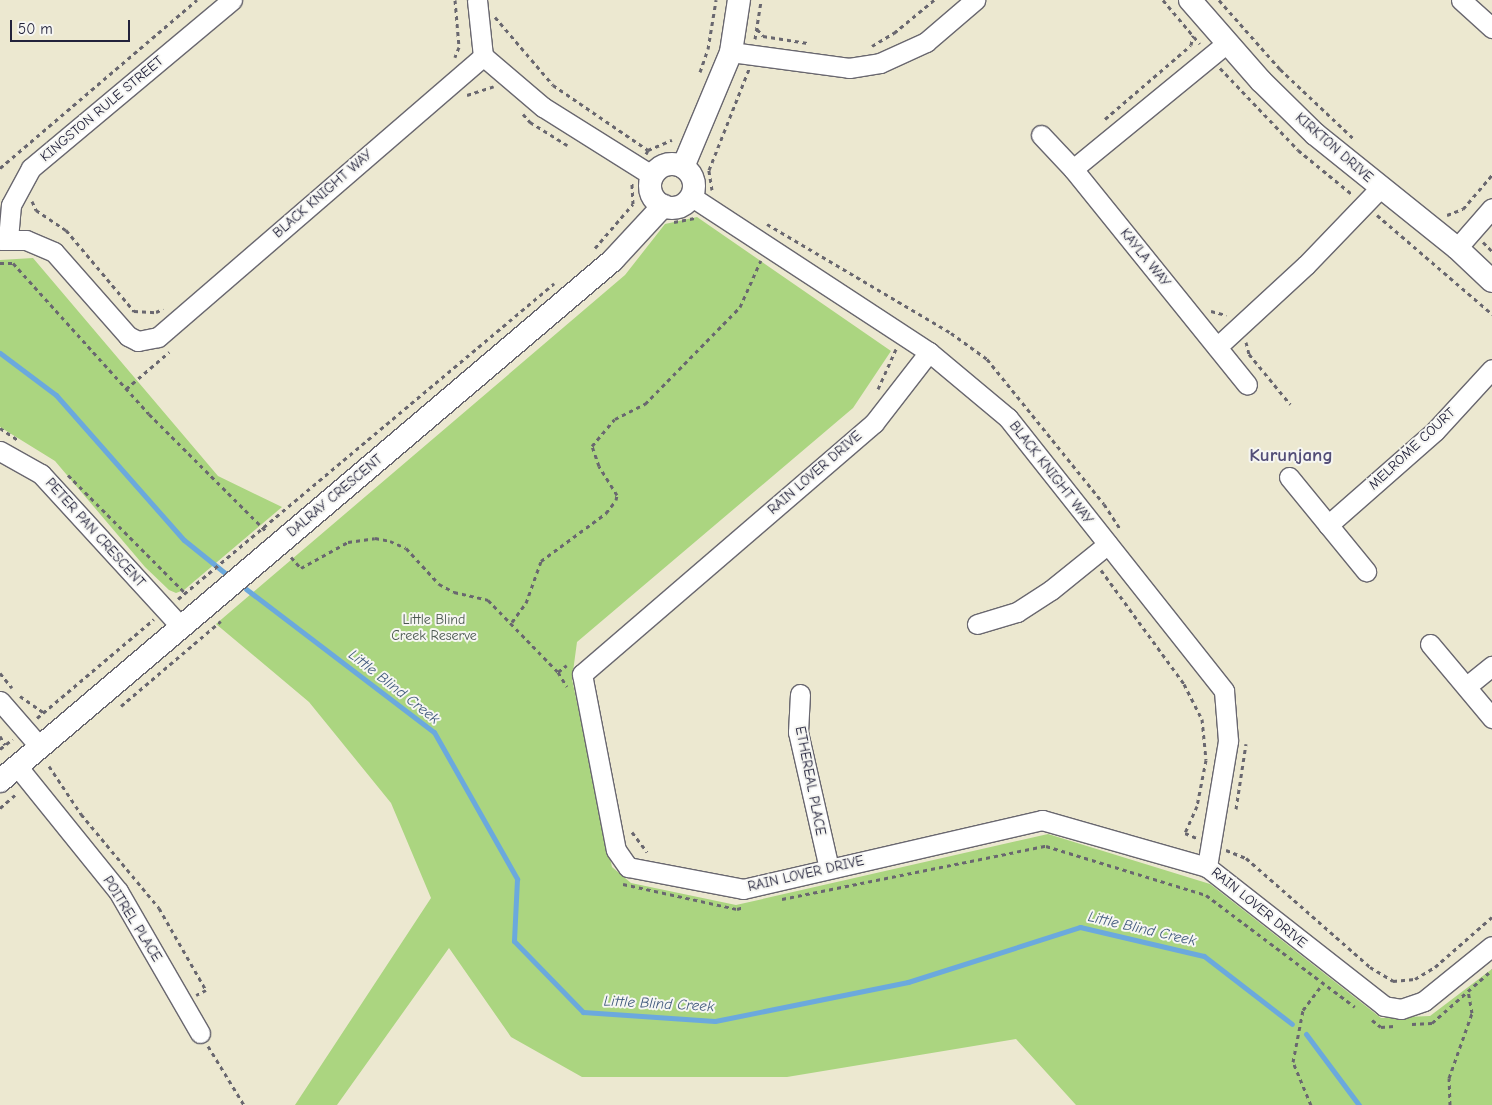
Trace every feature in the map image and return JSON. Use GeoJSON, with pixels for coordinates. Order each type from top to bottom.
{"type":"FeatureCollection","features":[{"type":"Feature","properties":{"kind":"street","name":"KINGSTON RULE STREET"},"geometry":{"type":"LineString","coordinates":[[4,239],[11,205],[31,168],[232,0]]}},
{"type":"Feature","properties":{"kind":"street"},"geometry":{"type":"LineString","coordinates":[[683,166],[731,52],[738,0]]}},
{"type":"Feature","properties":{"kind":"street"},"geometry":{"type":"LineString","coordinates":[[731,52],[849,68],[880,63],[926,42],[975,0]]}},
{"type":"Feature","properties":{"kind":"street","name":"KIRKTON DRIVE"},"geometry":{"type":"LineString","coordinates":[[1190,0],[1260,81],[1315,134],[1457,248],[1492,281]]}},
{"type":"Feature","properties":{"kind":"street"},"geometry":{"type":"LineString","coordinates":[[1461,0],[1492,28]]}},
{"type":"Feature","properties":{"kind":"street"},"geometry":{"type":"LineString","coordinates":[[484,6],[483,56],[543,107],[641,176],[653,196],[663,206],[676,208],[694,207],[692,176],[683,166],[662,166],[641,176]]}},
{"type":"Feature","properties":{"kind":"street"},"geometry":{"type":"LineString","coordinates":[[1073,169],[1227,43]]}},
{"type":"Feature","properties":{"kind":"street","name":"BLACK KNIGHT WAY"},"geometry":{"type":"LineString","coordinates":[[4,239],[26,240],[54,252],[128,336],[138,341],[158,338],[483,56]]}},
{"type":"Feature","properties":{"kind":"street","name":"KAYLA WAY"},"geometry":{"type":"LineString","coordinates":[[1041,135],[1073,169],[1247,385]]}},
{"type":"Feature","properties":{"kind":"street"},"geometry":{"type":"LineString","coordinates":[[1217,346],[1306,265],[1380,188]]}},
{"type":"Feature","properties":{"kind":"street","name":"DALRAY CRESCENT"},"geometry":{"type":"LineString","coordinates":[[0,780],[181,626],[209,617],[279,544],[613,260],[663,206]]}},
{"type":"Feature","properties":{"kind":"street","name":"BLACK KNIGHT WAY"},"geometry":{"type":"LineString","coordinates":[[694,207],[925,359],[1008,418],[1224,691],[1228,741],[1207,867]]}},
{"type":"Feature","properties":{"kind":"street"},"geometry":{"type":"LineString","coordinates":[[1457,248],[1492,208]]}},
{"type":"Feature","properties":{"kind":"street","name":"RAIN LOVER DRIVE"},"geometry":{"type":"LineString","coordinates":[[925,359],[874,423],[582,674],[616,850],[628,867],[744,889],[1042,820],[1207,867],[1384,1006],[1401,1009],[1424,1001],[1492,946]]}},
{"type":"Feature","properties":{"kind":"street","name":"MELROME COURT"},"geometry":{"type":"LineString","coordinates":[[1328,525],[1435,431],[1492,370]]}},
{"type":"Feature","properties":{"kind":"street","name":"PETER PAN CRESCENT"},"geometry":{"type":"LineString","coordinates":[[0,451],[42,474],[181,626]]}},
{"type":"Feature","properties":{"kind":"street"},"geometry":{"type":"LineString","coordinates":[[1290,477],[1366,571]]}},
{"type":"Feature","properties":{"kind":"street"},"geometry":{"type":"LineString","coordinates":[[976,624],[1017,612],[1051,590],[1108,544]]}},
{"type":"Feature","properties":{"kind":"street"},"geometry":{"type":"LineString","coordinates":[[1430,644],[1492,718]]}},
{"type":"Feature","properties":{"kind":"street"},"geometry":{"type":"LineString","coordinates":[[1467,686],[1492,666]]}},
{"type":"Feature","properties":{"kind":"street","name":"ETHEREAL PLACE"},"geometry":{"type":"LineString","coordinates":[[800,694],[798,732],[829,868]]}},
{"type":"Feature","properties":{"kind":"street"},"geometry":{"type":"LineString","coordinates":[[0,701],[40,747]]}},
{"type":"Feature","properties":{"kind":"street","name":"POITREL PLACE"},"geometry":{"type":"LineString","coordinates":[[17,766],[118,891],[200,1033]]}},
{"type":"Feature","properties":{"kind":"path"},"geometry":{"type":"LineString","coordinates":[[0,168],[197,0]]}},
{"type":"Feature","properties":{"kind":"path"},"geometry":{"type":"LineString","coordinates":[[451,61],[456,56],[459,47],[455,0]]}},
{"type":"Feature","properties":{"kind":"path"},"geometry":{"type":"LineString","coordinates":[[699,76],[708,48],[716,0]]}},
{"type":"Feature","properties":{"kind":"path"},"geometry":{"type":"LineString","coordinates":[[867,48],[894,33],[934,0]]}},
{"type":"Feature","properties":{"kind":"path"},"geometry":{"type":"LineString","coordinates":[[1219,0],[1280,69],[1361,145]]}},
{"type":"Feature","properties":{"kind":"path"},"geometry":{"type":"LineString","coordinates":[[484,6],[553,85],[648,150],[670,144],[674,136]]}},
{"type":"Feature","properties":{"kind":"path"},"geometry":{"type":"LineString","coordinates":[[758,29],[762,36],[809,44]]}},
{"type":"Feature","properties":{"kind":"path"},"geometry":{"type":"LineString","coordinates":[[1098,125],[1191,45],[1193,35]]}},
{"type":"Feature","properties":{"kind":"path"},"geometry":{"type":"LineString","coordinates":[[461,100],[468,94],[495,86],[501,91]]}},
{"type":"Feature","properties":{"kind":"path"},"geometry":{"type":"LineString","coordinates":[[519,109],[530,122],[572,148]]}},
{"type":"Feature","properties":{"kind":"path"},"geometry":{"type":"LineString","coordinates":[[587,255],[634,204],[648,150]]}},
{"type":"Feature","properties":{"kind":"path"},"geometry":{"type":"LineString","coordinates":[[623,178],[641,176]]}},
{"type":"Feature","properties":{"kind":"path"},"geometry":{"type":"LineString","coordinates":[[1447,215],[1463,209],[1492,176]]}},
{"type":"Feature","properties":{"kind":"path"},"geometry":{"type":"LineString","coordinates":[[31,192],[36,210],[66,230],[134,311],[156,312],[171,302]]}},
{"type":"Feature","properties":{"kind":"path"},"geometry":{"type":"LineString","coordinates":[[694,207],[705,223]]}},
{"type":"Feature","properties":{"kind":"path"},"geometry":{"type":"LineString","coordinates":[[1441,210],[1472,231]]}},
{"type":"Feature","properties":{"kind":"path"},"geometry":{"type":"LineString","coordinates":[[1373,218],[1379,217]]}},
{"type":"Feature","properties":{"kind":"path"},"geometry":{"type":"LineString","coordinates":[[753,254],[769,264]]}},
{"type":"Feature","properties":{"kind":"path"},"geometry":{"type":"LineString","coordinates":[[512,622],[526,603],[541,560],[606,513],[616,500],[617,495],[599,466],[592,446],[615,419],[645,404],[740,307],[761,259]]}},
{"type":"Feature","properties":{"kind":"path"},"geometry":{"type":"LineString","coordinates":[[0,263],[12,263],[126,389],[301,568],[348,542],[374,538],[390,541],[406,548],[439,584],[454,592],[488,600],[512,622],[558,672],[569,696]]}},
{"type":"Feature","properties":{"kind":"path"},"geometry":{"type":"LineString","coordinates":[[0,749],[557,280]]}},
{"type":"Feature","properties":{"kind":"path"},"geometry":{"type":"LineString","coordinates":[[1207,307],[1214,314],[1224,316],[1230,311]]}},
{"type":"Feature","properties":{"kind":"path"},"geometry":{"type":"LineString","coordinates":[[1245,335],[1249,354],[1290,404]]}},
{"type":"Feature","properties":{"kind":"path"},"geometry":{"type":"LineString","coordinates":[[888,344],[925,359]]}},
{"type":"Feature","properties":{"kind":"path"},"geometry":{"type":"LineString","coordinates":[[126,389],[175,346]]}},
{"type":"Feature","properties":{"kind":"path"},"geometry":{"type":"LineString","coordinates":[[0,428],[25,444]]}},
{"type":"Feature","properties":{"kind":"path"},"geometry":{"type":"LineString","coordinates":[[65,473],[209,617]]}},
{"type":"Feature","properties":{"kind":"path"},"geometry":{"type":"LineString","coordinates":[[1092,557],[1184,684],[1202,719],[1206,760],[1197,806],[1185,833],[1246,858],[1370,967],[1393,981],[1415,979],[1434,967],[1492,917]]}},
{"type":"Feature","properties":{"kind":"path"},"geometry":{"type":"LineString","coordinates":[[0,673],[20,696],[44,713]]}},
{"type":"Feature","properties":{"kind":"path"},"geometry":{"type":"LineString","coordinates":[[0,736],[5,745]]}},
{"type":"Feature","properties":{"kind":"path"},"geometry":{"type":"LineString","coordinates":[[776,901],[1046,846],[1206,895],[1359,1010]]}},
{"type":"Feature","properties":{"kind":"path"},"geometry":{"type":"LineString","coordinates":[[620,880],[626,887],[737,908],[747,906]]}},
{"type":"Feature","properties":{"kind":"path"},"geometry":{"type":"LineString","coordinates":[[1406,1025],[1432,1023],[1492,970]]}},
{"type":"Feature","properties":{"kind":"path"},"geometry":{"type":"LineString","coordinates":[[1311,1105],[1293,1062],[1303,1010],[1323,983]]}},
{"type":"Feature","properties":{"kind":"path"},"geometry":{"type":"LineString","coordinates":[[1450,1105],[1449,1078],[1472,1013],[1468,991]]}},
{"type":"Feature","properties":{"kind":"path"},"geometry":{"type":"LineString","coordinates":[[1367,1016],[1381,1027],[1398,1026]]}},
{"type":"Feature","properties":{"kind":"path"},"geometry":{"type":"LineString","coordinates":[[200,1033],[244,1105]]}},
{"type":"Feature","properties":{"kind":"green space","name":"Little Blind Creek Reserve"},"geometry":{"type":"Polygon","coordinates":[[[697,217],[891,351],[853,408],[577,642],[572,679],[612,867],[631,883],[736,905],[1048,834],[1210,884],[1381,1018],[1430,1016],[1492,969],[1492,1105],[1076,1105],[1016,1039],[787,1077],[582,1077],[511,1037],[449,948],[337,1105],[295,1105],[431,898],[391,803],[309,702],[216,624],[625,275],[665,224],[697,217]]]}},
{"type":"Feature","properties":{"kind":"green space"},"geometry":{"type":"Polygon","coordinates":[[[33,258],[218,476],[282,507],[184,590],[176,593],[169,590],[145,567],[55,461],[0,427],[0,260],[33,258]]]}},
{"type":"Feature","properties":{"kind":"waterway","name":"Little Blind Creek"},"geometry":{"type":"LineString","coordinates":[[0,353],[56,395],[184,540],[225,573]]}},
{"type":"Feature","properties":{"kind":"waterway","name":"Little Blind Creek"},"geometry":{"type":"LineString","coordinates":[[246,589],[434,732],[517,879],[514,941],[583,1012],[715,1021],[908,982],[1080,927],[1204,956],[1292,1024]]}},
{"type":"Feature","properties":{"kind":"waterway","name":"Little Blind Creek"},"geometry":{"type":"LineString","coordinates":[[1306,1034],[1359,1105]]}},
{"type":"Feature","properties":{"kind":"district","name":"Kurunjang"},"geometry":{"type":"Point","coordinates":[1291,456]}}]}
